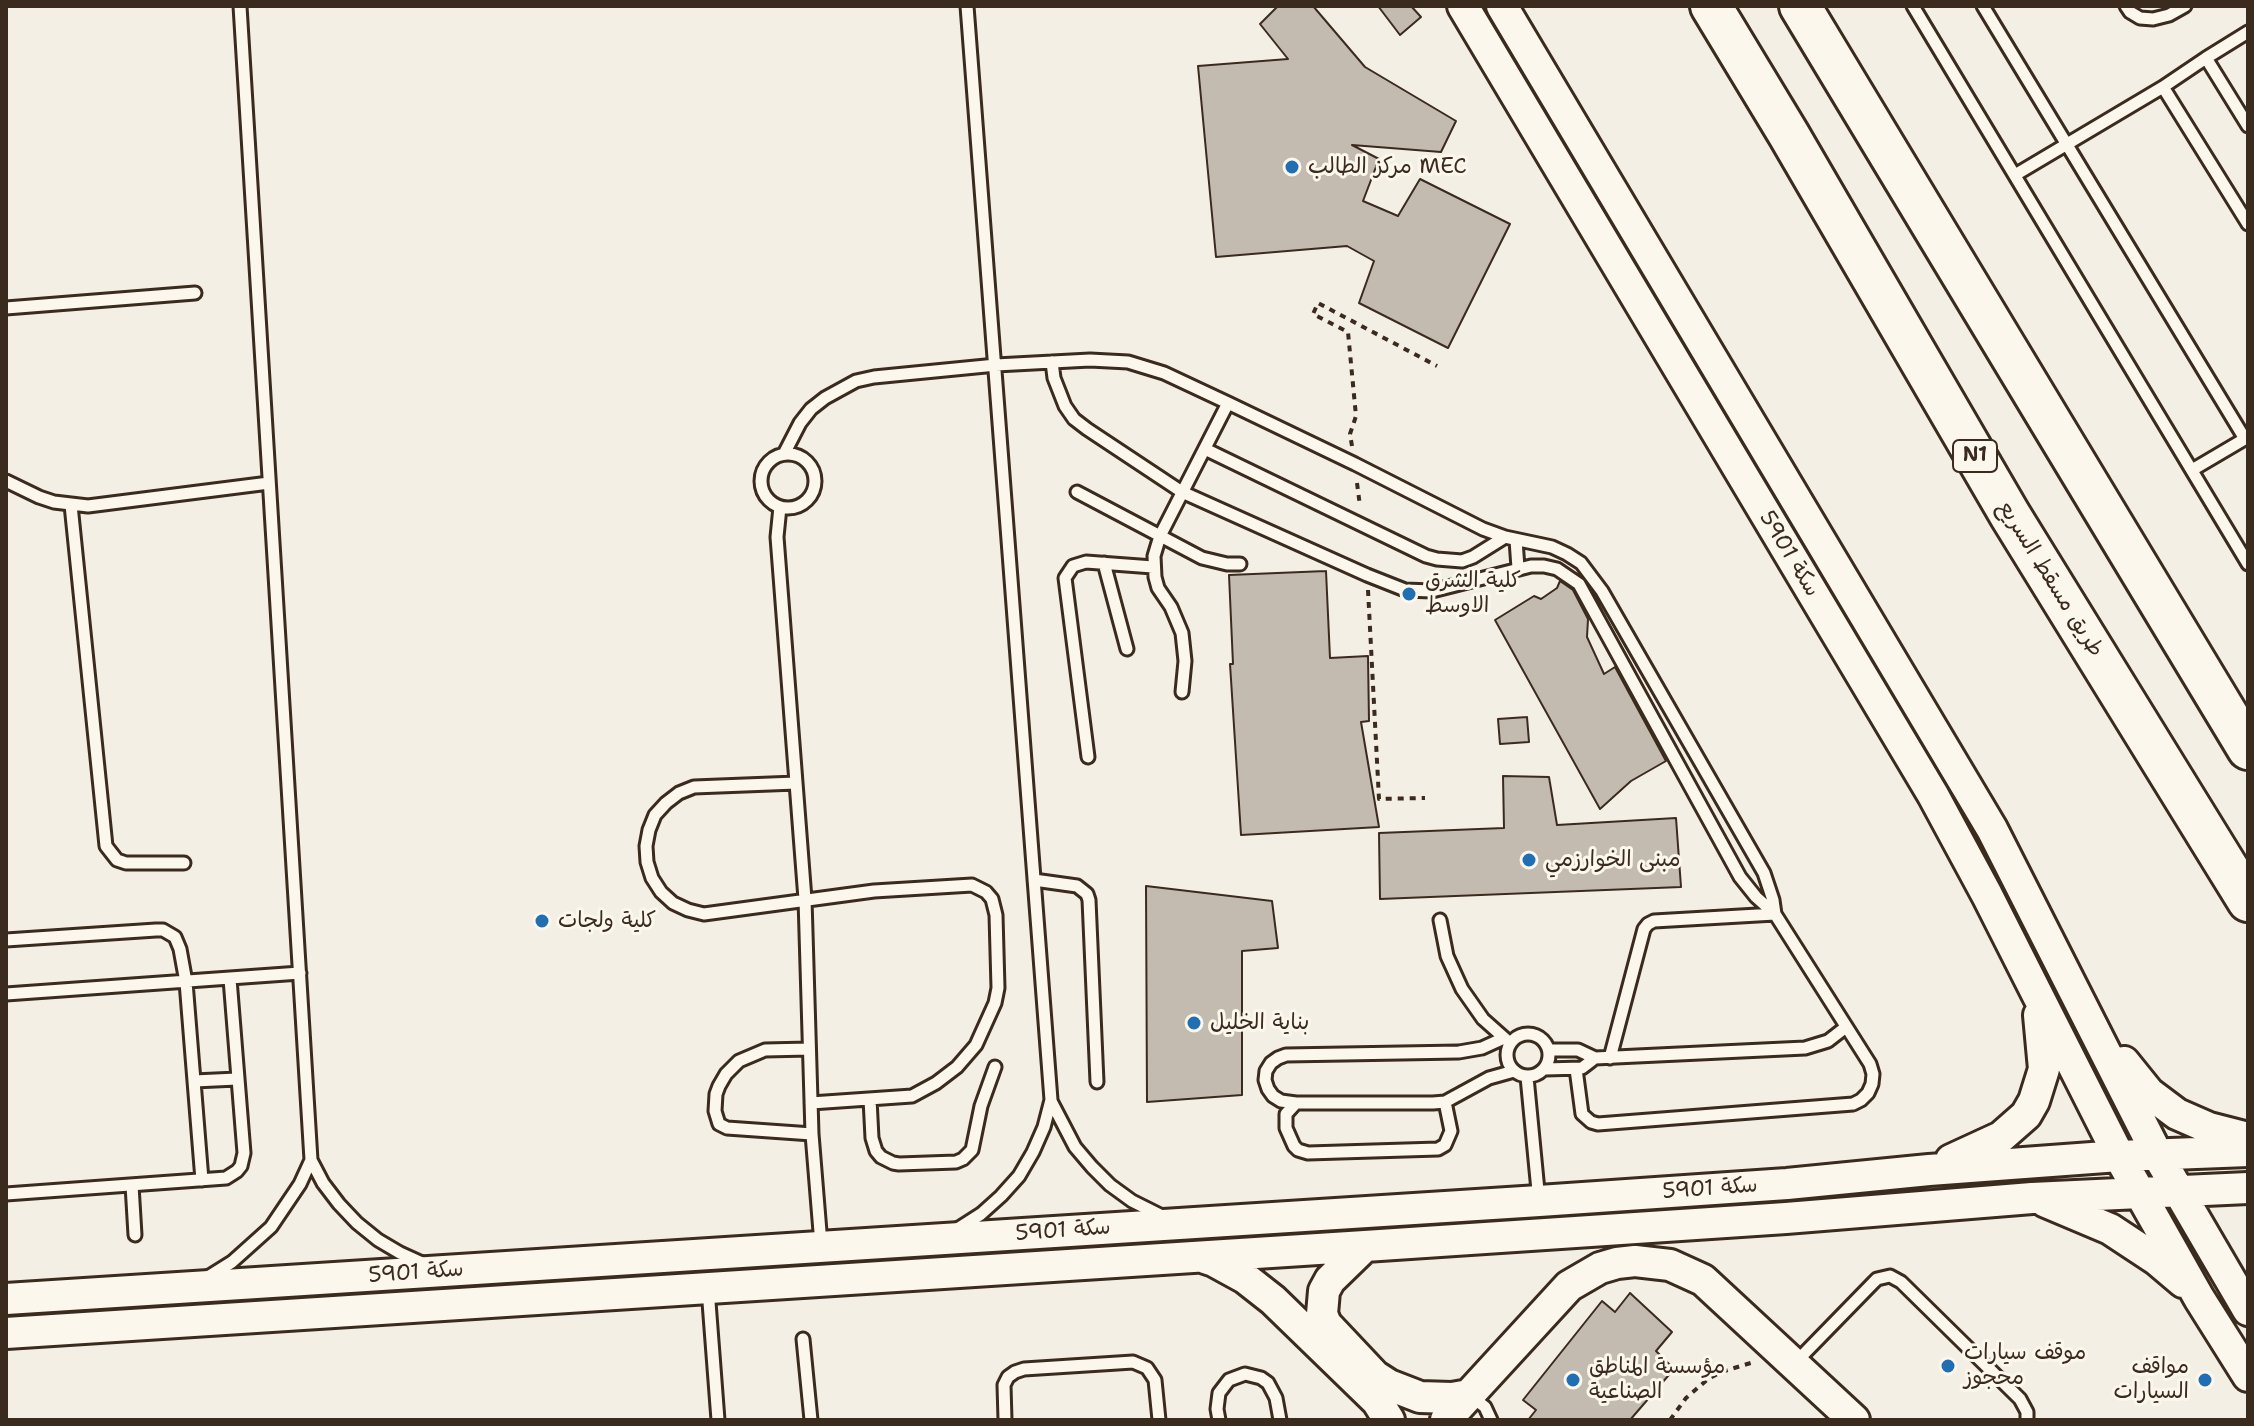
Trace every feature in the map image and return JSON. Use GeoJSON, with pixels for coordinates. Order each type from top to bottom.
{"type":"FeatureCollection","features":[{"type":"Feature","properties":{"kind":"highway","name":"طريق مسقط السريع"},"geometry":{"type":"LineString","coordinates":[[1711,6],[2010,515],[2248,901]]}},
{"type":"Feature","properties":{"kind":"highway"},"geometry":{"type":"LineString","coordinates":[[1800,6],[2248,749]]}},
{"type":"Feature","properties":{"kind":"street","name":"سكة 5901"},"geometry":{"type":"LineString","coordinates":[[1463,6],[1933,795],[1970,861],[2119,1156],[2199,1298],[2248,1376]]}},
{"type":"Feature","properties":{"kind":"street","name":"سكة 5901"},"geometry":{"type":"LineString","coordinates":[[1502,6],[1984,816],[2157,1154],[2248,1310]]}},
{"type":"Feature","properties":{"kind":"street"},"geometry":{"type":"LineString","coordinates":[[1929,1170],[2001,1137],[2026,1115],[2041,1085],[2044,1069],[2037,993]]}},
{"type":"Feature","properties":{"kind":"street"},"geometry":{"type":"LineString","coordinates":[[2086,1011],[2138,1080],[2162,1105],[2192,1122],[2248,1138]]}},
{"type":"Feature","properties":{"kind":"street","name":"سكة 5901"},"geometry":{"type":"LineString","coordinates":[[6,1299],[1539,1201],[2119,1156],[2248,1151]]}},
{"type":"Feature","properties":{"kind":"street","name":"سكة 5901"},"geometry":{"type":"LineString","coordinates":[[6,1333],[1786,1218],[2032,1198],[2248,1188]]}},
{"type":"Feature","properties":{"kind":"street"},"geometry":{"type":"LineString","coordinates":[[2032,1198],[2085,1217],[2135,1244],[2199,1298]]}},
{"type":"Feature","properties":{"kind":"street"},"geometry":{"type":"LineString","coordinates":[[1365,1246],[1330,1280],[1324,1291],[1322,1314],[1326,1324],[1375,1376],[1389,1385],[1420,1397],[1469,1395]]}},
{"type":"Feature","properties":{"kind":"street","name":"سكة 5901"},"geometry":{"type":"LineString","coordinates":[[1199,1256],[1230,1269],[1260,1289],[1377,1401],[1389,1420]]}},
{"type":"Feature","properties":{"kind":"street"},"geometry":{"type":"LineString","coordinates":[[1446,1420],[1569,1286],[1584,1276],[1617,1263],[1653,1262],[1687,1271],[1717,1291],[1854,1420]]}},
{"type":"Feature","properties":{"kind":"lane"},"geometry":{"type":"LineString","coordinates":[[240,6],[311,1160],[339,1204],[367,1231],[400,1253],[449,1272]]}},
{"type":"Feature","properties":{"kind":"lane"},"geometry":{"type":"LineString","coordinates":[[967,6],[1051,1100],[1075,1147],[1110,1185],[1132,1201],[1179,1223]]}},
{"type":"Feature","properties":{"kind":"lane"},"geometry":{"type":"LineString","coordinates":[[1913,6],[2248,564]]}},
{"type":"Feature","properties":{"kind":"lane"},"geometry":{"type":"LineString","coordinates":[[1983,6],[2246,438],[2192,470]]}},
{"type":"Feature","properties":{"kind":"lane"},"geometry":{"type":"LineString","coordinates":[[2126,6],[2140,18],[2153,19],[2185,6]]}},
{"type":"Feature","properties":{"kind":"lane"},"geometry":{"type":"LineString","coordinates":[[2015,175],[2163,87],[2248,32]]}},
{"type":"Feature","properties":{"kind":"lane"},"geometry":{"type":"LineString","coordinates":[[2206,58],[2248,126]]}},
{"type":"Feature","properties":{"kind":"lane"},"geometry":{"type":"LineString","coordinates":[[2163,87],[2248,224]]}},
{"type":"Feature","properties":{"kind":"lane"},"geometry":{"type":"LineString","coordinates":[[6,308],[195,293]]}},
{"type":"Feature","properties":{"kind":"lane"},"geometry":{"type":"LineString","coordinates":[[784,454],[811,409],[840,388],[874,377],[996,365],[1099,360],[1128,362],[1164,373],[1228,403],[1483,529],[1560,550],[1581,563],[1593,576],[1764,873],[1775,914]]}},
{"type":"Feature","properties":{"kind":"lane"},"geometry":{"type":"LineString","coordinates":[[1052,362],[1058,392],[1074,419],[1182,492],[1367,575],[1405,590],[1432,591],[1518,568],[1544,566],[1557,569],[1579,584],[1740,877],[1775,914],[1870,1064],[1873,1074],[1868,1093],[1853,1104],[1598,1124],[1582,1114],[1576,1069]]}},
{"type":"Feature","properties":{"kind":"lane"},"geometry":{"type":"LineString","coordinates":[[1182,692],[1185,661],[1182,633],[1171,607],[1158,588],[1153,567],[1156,546],[1228,403]]}},
{"type":"Feature","properties":{"kind":"lane"},"geometry":{"type":"LineString","coordinates":[[1205,449],[1426,556],[1462,561],[1510,538]]}},
{"type":"Feature","properties":{"kind":"lane"},"geometry":{"type":"LineString","coordinates":[[784,454],[802,458],[814,474],[813,493],[807,500],[789,508],[780,507],[765,494],[761,484],[762,474],[774,458],[784,454]]}},
{"type":"Feature","properties":{"kind":"lane"},"geometry":{"type":"LineString","coordinates":[[6,481],[39,497],[88,506],[269,483]]}},
{"type":"Feature","properties":{"kind":"lane"},"geometry":{"type":"LineString","coordinates":[[1077,492],[1202,558],[1240,564]]}},
{"type":"Feature","properties":{"kind":"lane"},"geometry":{"type":"LineString","coordinates":[[71,505],[106,846],[117,860],[126,863],[184,863]]}},
{"type":"Feature","properties":{"kind":"lane"},"geometry":{"type":"LineString","coordinates":[[780,507],[777,537],[805,899],[812,1134],[821,1247]]}},
{"type":"Feature","properties":{"kind":"lane"},"geometry":{"type":"LineString","coordinates":[[1510,538],[1518,568]]}},
{"type":"Feature","properties":{"kind":"lane"},"geometry":{"type":"LineString","coordinates":[[1088,757],[1065,585],[1068,572],[1073,566],[1086,562],[1153,567]]}},
{"type":"Feature","properties":{"kind":"lane"},"geometry":{"type":"LineString","coordinates":[[1104,563],[1127,649]]}},
{"type":"Feature","properties":{"kind":"lane"},"geometry":{"type":"LineString","coordinates":[[796,783],[694,787],[666,803],[655,815],[646,846],[652,878],[661,892],[673,903],[704,914],[874,891],[972,885],[986,892],[995,906],[998,988],[990,1018],[976,1045],[947,1076],[912,1096],[811,1103]]}},
{"type":"Feature","properties":{"kind":"lane"},"geometry":{"type":"LineString","coordinates":[[1034,880],[1077,886],[1089,900],[1097,1082]]}},
{"type":"Feature","properties":{"kind":"lane"},"geometry":{"type":"LineString","coordinates":[[1610,1058],[1640,942],[1648,924],[1654,921],[1775,914]]}},
{"type":"Feature","properties":{"kind":"lane"},"geometry":{"type":"LineString","coordinates":[[1440,920],[1447,956],[1462,989],[1483,1019],[1507,1040],[1507,1058],[1514,1071],[1527,1077],[1545,1069],[1549,1063],[1549,1050],[1541,1038],[1528,1033],[1515,1038],[1507,1040],[1482,1048],[1459,1052],[1286,1055],[1278,1058],[1266,1071],[1268,1089],[1281,1101],[1296,1103],[1445,1102],[1489,1078],[1514,1071]]}},
{"type":"Feature","properties":{"kind":"lane"},"geometry":{"type":"LineString","coordinates":[[6,940],[163,930],[175,937],[186,982],[202,1180]]}},
{"type":"Feature","properties":{"kind":"lane"},"geometry":{"type":"LineString","coordinates":[[6,994],[300,973]]}},
{"type":"Feature","properties":{"kind":"lane"},"geometry":{"type":"LineString","coordinates":[[6,1194],[226,1178],[233,1175],[241,1166],[244,1153],[230,979]]}},
{"type":"Feature","properties":{"kind":"lane"},"geometry":{"type":"LineString","coordinates":[[1549,1050],[1578,1050],[1595,1058],[1610,1058],[1805,1048],[1828,1041],[1846,1027]]}},
{"type":"Feature","properties":{"kind":"lane"},"geometry":{"type":"LineString","coordinates":[[809,1049],[765,1050],[739,1061],[719,1086],[715,1111],[719,1124],[727,1128],[812,1134]]}},
{"type":"Feature","properties":{"kind":"lane"},"geometry":{"type":"LineString","coordinates":[[1545,1069],[1576,1069],[1587,1066],[1595,1058]]}},
{"type":"Feature","properties":{"kind":"lane"},"geometry":{"type":"LineString","coordinates":[[870,1099],[872,1138],[881,1157],[899,1164],[956,1162],[972,1150],[981,1106],[995,1067]]}},
{"type":"Feature","properties":{"kind":"lane"},"geometry":{"type":"LineString","coordinates":[[1527,1077],[1539,1201]]}},
{"type":"Feature","properties":{"kind":"lane"},"geometry":{"type":"LineString","coordinates":[[194,1081],[237,1079]]}},
{"type":"Feature","properties":{"kind":"lane"},"geometry":{"type":"LineString","coordinates":[[932,1240],[958,1229],[981,1214],[1019,1176],[1039,1140],[1051,1100]]}},
{"type":"Feature","properties":{"kind":"lane"},"geometry":{"type":"LineString","coordinates":[[1296,1103],[1286,1114],[1286,1128],[1294,1146],[1308,1153],[1438,1149],[1449,1138],[1451,1131],[1445,1102]]}},
{"type":"Feature","properties":{"kind":"lane"},"geometry":{"type":"LineString","coordinates":[[187,1288],[232,1262],[271,1227],[287,1206],[311,1160]]}},
{"type":"Feature","properties":{"kind":"lane"},"geometry":{"type":"LineString","coordinates":[[132,1185],[135,1235]]}},
{"type":"Feature","properties":{"kind":"lane"},"geometry":{"type":"LineString","coordinates":[[1784,1354],[1877,1279],[1890,1276],[1901,1282],[2020,1399],[2027,1412],[2027,1420]]}},
{"type":"Feature","properties":{"kind":"lane"},"geometry":{"type":"LineString","coordinates":[[708,1287],[718,1420]]}},
{"type":"Feature","properties":{"kind":"lane"},"geometry":{"type":"LineString","coordinates":[[803,1339],[811,1420]]}},
{"type":"Feature","properties":{"kind":"lane"},"geometry":{"type":"LineString","coordinates":[[1005,1420],[1004,1385],[1015,1372],[1133,1362],[1147,1368],[1155,1380],[1159,1420]]}},
{"type":"Feature","properties":{"kind":"lane"},"geometry":{"type":"LineString","coordinates":[[1219,1420],[1219,1393],[1229,1380],[1245,1374],[1268,1383],[1276,1398],[1280,1420]]}},
{"type":"Feature","properties":{"kind":"lane"},"geometry":{"type":"LineString","coordinates":[[1469,1395],[1485,1407],[1491,1420]]}},
{"type":"Feature","properties":{"kind":"path"},"geometry":{"type":"LineString","coordinates":[[1670,1420],[1686,1398],[1708,1379],[1721,1372],[1784,1354]]}},
{"type":"Feature","properties":{"kind":"building","name":"مركز الطالب MEC"},"geometry":{"type":"Polygon","coordinates":[[[1278,6],[1313,6],[1365,67],[1456,121],[1441,152],[1352,145],[1379,159],[1363,201],[1398,216],[1420,179],[1510,224],[1448,348],[1359,303],[1374,261],[1347,246],[1216,257],[1198,66],[1288,59],[1260,24],[1278,6]]]}},
{"type":"Feature","properties":{"kind":"building"},"geometry":{"type":"Polygon","coordinates":[[[1378,6],[1411,6],[1421,17],[1400,35],[1378,6]]]}},
{"type":"Feature","properties":{"kind":"building"},"geometry":{"type":"Polygon","coordinates":[[[1326,571],[1330,658],[1368,656],[1369,721],[1361,722],[1379,827],[1241,835],[1230,664],[1233,664],[1229,575],[1326,571]]]}},
{"type":"Feature","properties":{"kind":"building"},"geometry":{"type":"Polygon","coordinates":[[[1560,581],[1573,590],[1588,619],[1587,637],[1604,674],[1615,667],[1666,761],[1631,781],[1600,809],[1495,620],[1534,596],[1541,599],[1557,588],[1560,581]]]}},
{"type":"Feature","properties":{"kind":"building"},"geometry":{"type":"Polygon","coordinates":[[[1527,717],[1529,742],[1500,744],[1498,719],[1527,717]]]}},
{"type":"Feature","properties":{"kind":"building","name":"مبنى الخوارزمي"},"geometry":{"type":"Polygon","coordinates":[[[1503,776],[1549,777],[1557,825],[1676,818],[1681,887],[1380,899],[1379,833],[1504,828],[1503,776]]]}},
{"type":"Feature","properties":{"kind":"building","name":"بناية الخليل"},"geometry":{"type":"Polygon","coordinates":[[[1146,886],[1272,901],[1278,948],[1242,951],[1242,1095],[1147,1102],[1146,886]]]}},
{"type":"Feature","properties":{"kind":"building"},"geometry":{"type":"Polygon","coordinates":[[[1630,1293],[1672,1332],[1656,1351],[1674,1369],[1630,1420],[1528,1420],[1536,1410],[1523,1400],[1602,1301],[1615,1312],[1630,1293]]]}},
{"type":"Feature","properties":{"kind":"place","name":"مركز الطالب MEC"},"geometry":{"type":"Point","coordinates":[1292,167]}},
{"type":"Feature","properties":{"kind":"place","name":"كلية الشرق الاوسط"},"geometry":{"type":"Point","coordinates":[1409,594]}},
{"type":"Feature","properties":{"kind":"place","name":"مبنى الخوارزمي"},"geometry":{"type":"Point","coordinates":[1529,860]}},
{"type":"Feature","properties":{"kind":"place","name":"كلية ولجات"},"geometry":{"type":"Point","coordinates":[542,921]}},
{"type":"Feature","properties":{"kind":"place","name":"بناية الخليل"},"geometry":{"type":"Point","coordinates":[1194,1023]}},
{"type":"Feature","properties":{"kind":"place","name":"موقف سيارات محجوز"},"geometry":{"type":"Point","coordinates":[1948,1366]}},
{"type":"Feature","properties":{"kind":"place","name":"مؤسسة المناطق الصناعية"},"geometry":{"type":"Point","coordinates":[1573,1380]}},
{"type":"Feature","properties":{"kind":"place","name":"مواقف السيارات"},"geometry":{"type":"Point","coordinates":[2205,1380]}}]}
